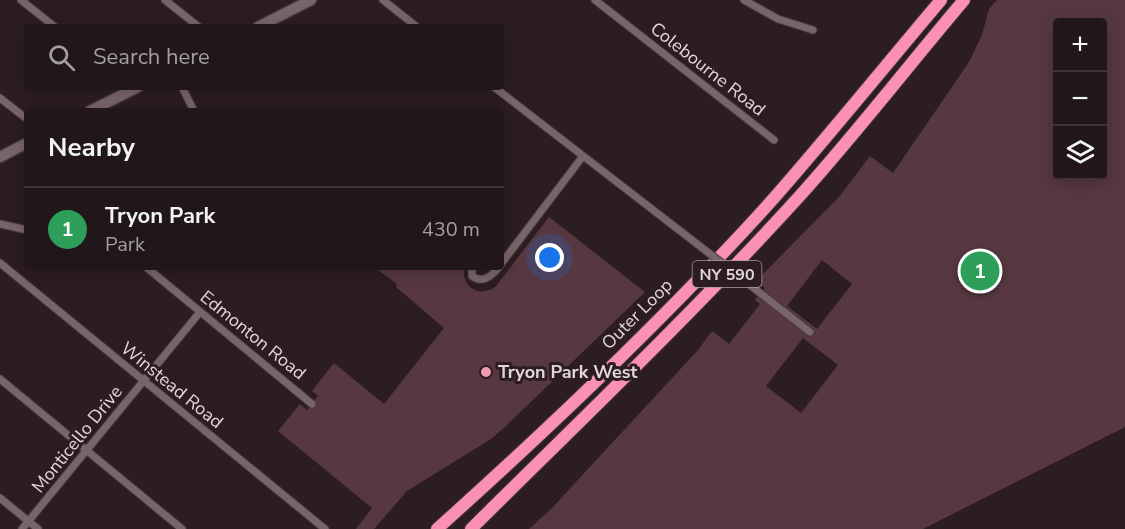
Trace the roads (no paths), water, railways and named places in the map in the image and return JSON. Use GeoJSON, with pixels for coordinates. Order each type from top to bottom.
{"type":"FeatureCollection","features":[{"type":"Feature","properties":{"kind":"highway","name":"Outer Loop"},"geometry":{"type":"LineString","coordinates":[[437,529],[542,433],[701,275],[773,199],[941,0]]}},
{"type":"Feature","properties":{"kind":"highway","name":"Outer Loop"},"geometry":{"type":"LineString","coordinates":[[471,529],[731,270],[809,185],[964,0]]}},
{"type":"Feature","properties":{"kind":"main road"},"geometry":{"type":"LineString","coordinates":[[264,24],[309,0]]}},
{"type":"Feature","properties":{"kind":"main road"},"geometry":{"type":"LineString","coordinates":[[96,108],[129,90]]}},
{"type":"Feature","properties":{"kind":"main road"},"geometry":{"type":"LineString","coordinates":[[0,156],[24,144]]}},
{"type":"Feature","properties":{"kind":"street"},"geometry":{"type":"LineString","coordinates":[[21,0],[51,24]]}},
{"type":"Feature","properties":{"kind":"street"},"geometry":{"type":"LineString","coordinates":[[165,0],[195,24]]}},
{"type":"Feature","properties":{"kind":"street"},"geometry":{"type":"LineString","coordinates":[[383,0],[413,24]]}},
{"type":"Feature","properties":{"kind":"street","name":"Colebourne Road"},"geometry":{"type":"LineString","coordinates":[[595,0],[774,140]]}},
{"type":"Feature","properties":{"kind":"street"},"geometry":{"type":"LineString","coordinates":[[744,0],[772,16],[813,30]]}},
{"type":"Feature","properties":{"kind":"street"},"geometry":{"type":"LineString","coordinates":[[184,90],[192,108]]}},
{"type":"Feature","properties":{"kind":"street"},"geometry":{"type":"LineString","coordinates":[[498,90],[810,332]]}},
{"type":"Feature","properties":{"kind":"street"},"geometry":{"type":"LineString","coordinates":[[0,98],[24,117]]}},
{"type":"Feature","properties":{"kind":"street"},"geometry":{"type":"LineString","coordinates":[[504,259],[583,156]]}},
{"type":"Feature","properties":{"kind":"street"},"geometry":{"type":"LineString","coordinates":[[0,224],[24,229]]}},
{"type":"Feature","properties":{"kind":"street","name":"Winstead Road"},"geometry":{"type":"LineString","coordinates":[[0,263],[324,529]]}},
{"type":"Feature","properties":{"kind":"street","name":"Edmonton Road"},"geometry":{"type":"LineString","coordinates":[[150,270],[312,404]]}},
{"type":"Feature","properties":{"kind":"street"},"geometry":{"type":"LineString","coordinates":[[472,270],[472,276],[483,280],[489,278],[496,270]]}},
{"type":"Feature","properties":{"kind":"street","name":"Monticello Drive"},"geometry":{"type":"LineString","coordinates":[[22,529],[200,312]]}},
{"type":"Feature","properties":{"kind":"street"},"geometry":{"type":"LineString","coordinates":[[0,379],[182,529]]}},
{"type":"Feature","properties":{"kind":"street"},"geometry":{"type":"LineString","coordinates":[[0,498],[38,529]]}},
{"type":"Feature","properties":{"kind":"place","name":"Tryon Park"},"geometry":{"type":"Point","coordinates":[980,271]}},
{"type":"Feature","properties":{"kind":"place","name":"Tryon Park West"},"geometry":{"type":"Point","coordinates":[486,372]}}]}
